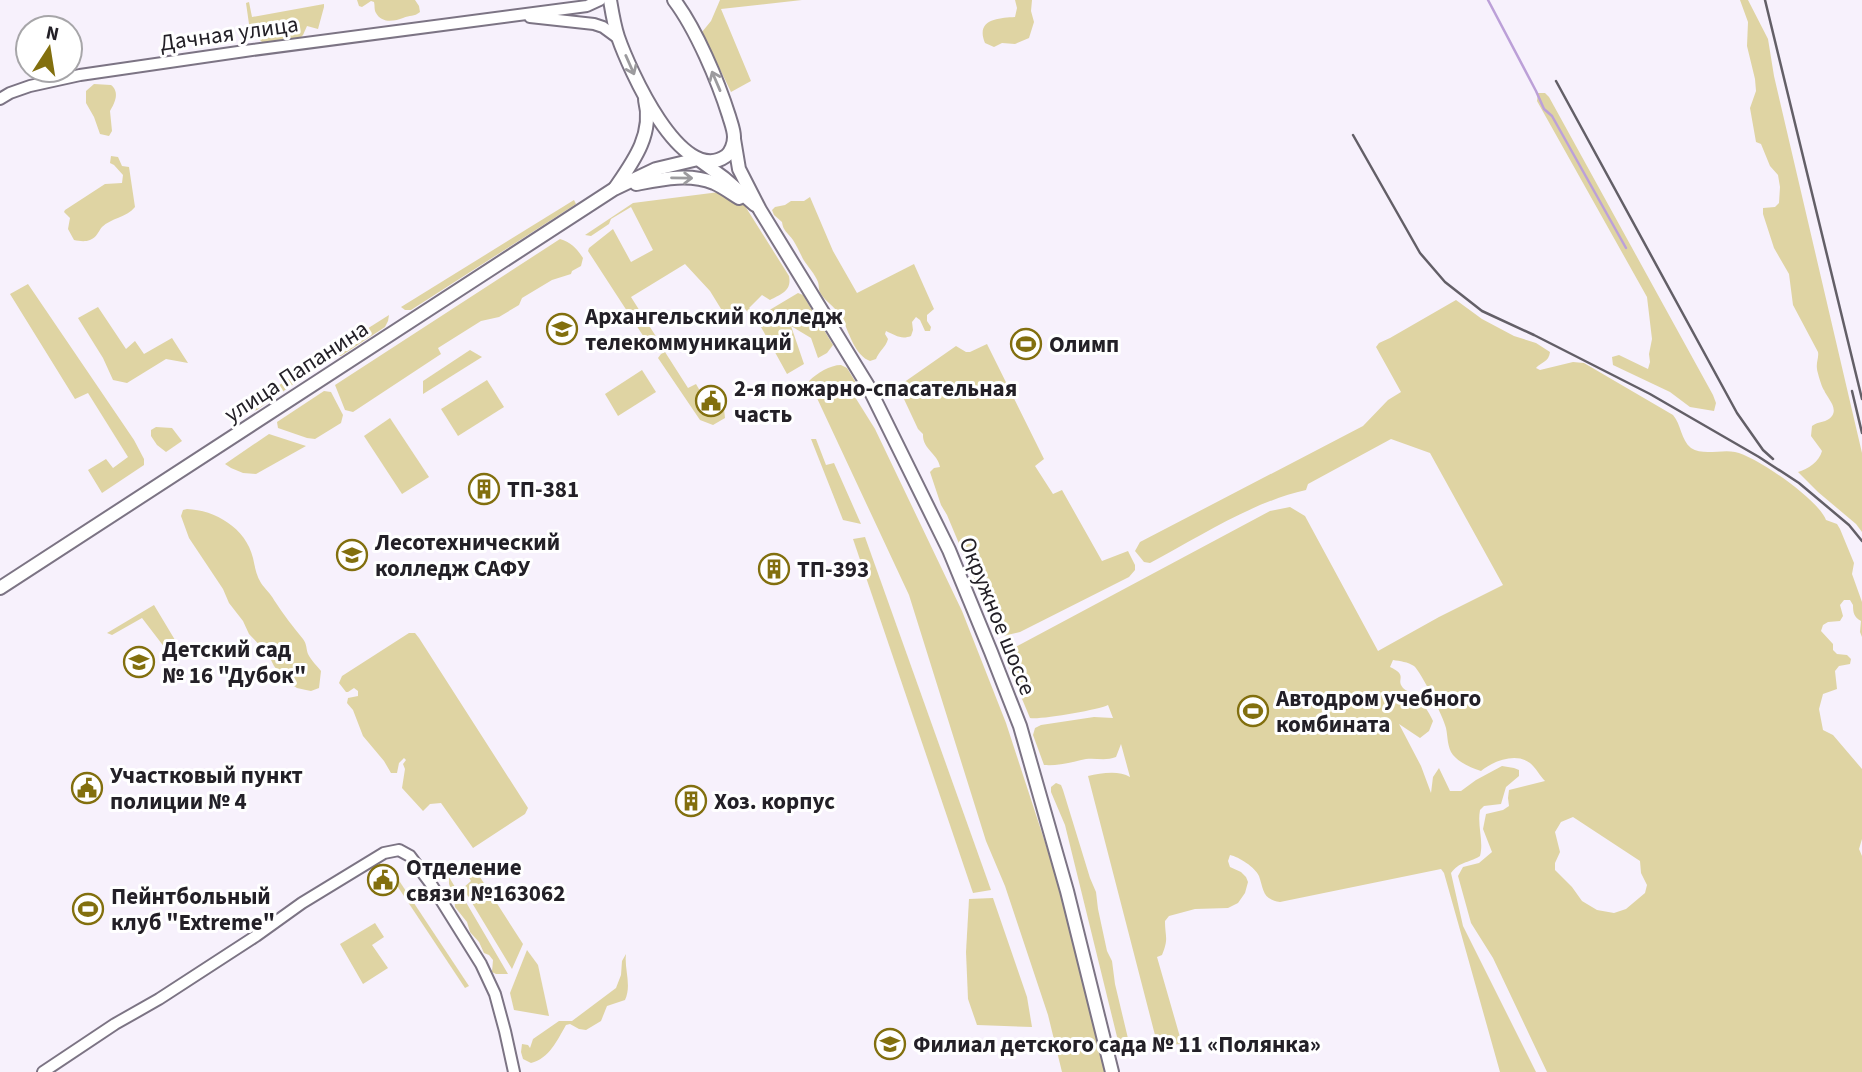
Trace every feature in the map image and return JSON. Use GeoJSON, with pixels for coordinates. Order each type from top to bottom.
{"type":"FeatureCollection","features":[{"type":"Feature","properties":{"kind":"main road","name":"Окружное шоссе"},"geometry":{"type":"LineString","coordinates":[[610,0],[618,38],[643,93],[673,138],[760,210]]}},
{"type":"Feature","properties":{"kind":"main road","name":"Окружное шоссе"},"geometry":{"type":"LineString","coordinates":[[674,0],[692,29],[727,109],[739,169],[760,210],[868,386],[949,550],[991,652],[1020,726],[1067,891],[1111,1072]]}},
{"type":"Feature","properties":{"kind":"main road","name":"улица Папанина"},"geometry":{"type":"LineString","coordinates":[[614,188],[641,148],[647,119],[643,93]]}},
{"type":"Feature","properties":{"kind":"main road"},"geometry":{"type":"LineString","coordinates":[[698,159],[719,159],[727,155],[732,149],[734,139]]}},
{"type":"Feature","properties":{"kind":"main road","name":"улица Папанина"},"geometry":{"type":"LineString","coordinates":[[3,586],[614,188],[656,169],[698,159]]}},
{"type":"Feature","properties":{"kind":"main road","name":"улица Папанина"},"geometry":{"type":"LineString","coordinates":[[614,188],[669,178],[696,178],[715,184],[760,210]]}},
{"type":"Feature","properties":{"kind":"street","name":"Дачная улица"},"geometry":{"type":"LineString","coordinates":[[0,99],[30,86],[80,75],[587,6],[600,0]]}},
{"type":"Feature","properties":{"kind":"street","name":"Дачная улица"},"geometry":{"type":"LineString","coordinates":[[510,16],[594,24],[618,38]]}},
{"type":"Feature","properties":{"kind":"street"},"geometry":{"type":"LineString","coordinates":[[43,1072],[256,936],[302,903],[384,853],[399,850],[410,856],[431,884],[481,964],[495,994],[514,1072]]}},
{"type":"Feature","properties":{"kind":"shaded area"},"geometry":{"type":"Polygon","coordinates":[[[357,0],[415,0],[420,12],[389,21],[376,13],[374,2],[362,7],[357,0]]]}},
{"type":"Feature","properties":{"kind":"shaded area"},"geometry":{"type":"Polygon","coordinates":[[[720,0],[802,0],[721,9],[751,81],[731,92],[702,32],[711,21],[720,0]]]}},
{"type":"Feature","properties":{"kind":"shaded area"},"geometry":{"type":"Polygon","coordinates":[[[1015,0],[1032,0],[1034,22],[1029,38],[1015,44],[1002,43],[994,47],[985,43],[983,29],[986,24],[996,19],[1015,17],[1015,0]]]}},
{"type":"Feature","properties":{"kind":"shaded area"},"geometry":{"type":"Polygon","coordinates":[[[1740,0],[1748,0],[1768,39],[1774,76],[1862,453],[1862,532],[1798,472],[1813,464],[1821,455],[1822,451],[1811,436],[1812,426],[1830,418],[1834,409],[1818,373],[1818,352],[1793,305],[1789,274],[1774,248],[1763,214],[1763,208],[1775,207],[1779,203],[1780,187],[1778,175],[1770,166],[1761,144],[1756,142],[1750,108],[1756,91],[1755,79],[1747,46],[1748,22],[1740,0]]]}},
{"type":"Feature","properties":{"kind":"shaded area"},"geometry":{"type":"Polygon","coordinates":[[[249,2],[252,17],[324,4],[324,7],[318,29],[307,26],[300,38],[268,43],[262,42],[253,33],[246,3],[249,2]]]}},
{"type":"Feature","properties":{"kind":"shaded area"},"geometry":{"type":"Polygon","coordinates":[[[94,84],[111,85],[116,94],[110,111],[112,131],[109,136],[100,134],[86,103],[86,91],[94,84]]]}},
{"type":"Feature","properties":{"kind":"shaded area"},"geometry":{"type":"Polygon","coordinates":[[[1538,93],[1545,93],[1549,97],[1713,395],[1716,403],[1714,411],[1690,407],[1670,392],[1613,365],[1612,357],[1619,355],[1648,369],[1652,339],[1647,297],[1537,101],[1538,93]]]}},
{"type":"Feature","properties":{"kind":"shaded area"},"geometry":{"type":"Polygon","coordinates":[[[111,156],[118,157],[122,166],[129,167],[135,207],[106,224],[92,239],[74,240],[68,229],[70,218],[65,210],[105,184],[122,183],[123,175],[110,163],[111,156]]]}},
{"type":"Feature","properties":{"kind":"shaded area"},"geometry":{"type":"Polygon","coordinates":[[[735,190],[789,276],[787,289],[770,300],[762,295],[749,308],[753,312],[749,314],[743,306],[726,317],[710,291],[685,264],[631,297],[662,346],[653,351],[588,251],[613,229],[631,262],[653,250],[631,207],[591,236],[585,235],[633,203],[735,190]]]}},
{"type":"Feature","properties":{"kind":"shaded area"},"geometry":{"type":"Polygon","coordinates":[[[810,197],[833,251],[857,293],[914,264],[934,309],[927,315],[930,331],[925,331],[916,317],[912,322],[911,336],[901,337],[886,331],[887,342],[876,359],[870,361],[861,354],[842,318],[819,291],[815,276],[772,210],[791,201],[804,201],[810,197]]]}},
{"type":"Feature","properties":{"kind":"shaded area"},"geometry":{"type":"Polygon","coordinates":[[[574,200],[576,204],[411,310],[401,307],[574,200]]]}},
{"type":"Feature","properties":{"kind":"shaded area"},"geometry":{"type":"Polygon","coordinates":[[[560,239],[573,246],[583,258],[581,266],[571,274],[552,280],[522,298],[519,305],[499,317],[481,321],[438,348],[441,354],[353,412],[345,410],[335,385],[560,239]]]}},
{"type":"Feature","properties":{"kind":"shaded area"},"geometry":{"type":"Polygon","coordinates":[[[28,284],[134,440],[144,459],[144,465],[102,493],[88,470],[106,459],[113,468],[128,457],[88,393],[75,399],[10,294],[28,284]]]}},
{"type":"Feature","properties":{"kind":"shaded area"},"geometry":{"type":"Polygon","coordinates":[[[798,293],[803,295],[833,345],[827,353],[818,358],[811,338],[791,326],[804,364],[787,374],[756,318],[798,293]]]}},
{"type":"Feature","properties":{"kind":"shaded area"},"geometry":{"type":"Polygon","coordinates":[[[1456,300],[1482,319],[1550,352],[1546,360],[1536,368],[1540,370],[1573,362],[1584,363],[1673,415],[1691,448],[1701,452],[1730,451],[1745,455],[1786,480],[1812,502],[1826,520],[1837,524],[1854,563],[1852,574],[1862,602],[1862,637],[1861,621],[1854,614],[1850,600],[1844,600],[1840,605],[1843,616],[1840,621],[1828,622],[1823,625],[1821,631],[1833,644],[1833,650],[1837,654],[1847,655],[1851,659],[1850,664],[1839,666],[1835,671],[1837,689],[1823,694],[1819,709],[1823,730],[1833,735],[1862,769],[1862,839],[1859,849],[1862,856],[1862,1072],[1547,1072],[1493,958],[1471,923],[1458,876],[1463,867],[1479,863],[1492,852],[1483,829],[1486,814],[1509,806],[1509,790],[1545,781],[1530,763],[1518,758],[1498,761],[1481,771],[1459,760],[1451,752],[1441,715],[1417,670],[1414,666],[1393,660],[1390,667],[1399,673],[1401,685],[1419,699],[1433,721],[1429,731],[1420,738],[1399,724],[1421,766],[1431,793],[1433,777],[1439,768],[1450,791],[1461,791],[1502,766],[1519,770],[1519,776],[1506,787],[1501,804],[1484,806],[1480,810],[1480,856],[1461,864],[1451,873],[1463,926],[1536,1072],[1500,1072],[1441,869],[1280,902],[1267,896],[1254,869],[1230,855],[1230,867],[1241,872],[1248,882],[1238,903],[1228,908],[1195,909],[1169,916],[1165,921],[1165,945],[1162,955],[1157,957],[1182,1044],[1165,1045],[1156,1039],[1088,776],[1115,773],[1130,777],[1121,744],[1116,757],[1044,765],[1033,735],[1035,728],[1041,725],[1094,717],[1113,718],[1108,705],[1045,718],[1030,718],[1005,658],[1008,651],[1270,511],[1290,507],[1305,516],[1378,651],[1503,585],[1430,453],[1391,439],[1308,484],[1306,490],[1246,512],[1150,563],[1144,562],[1135,551],[1140,542],[1363,426],[1388,400],[1401,392],[1376,347],[1456,300]],[[1573,817],[1561,822],[1555,832],[1560,852],[1555,870],[1582,901],[1597,910],[1614,913],[1626,909],[1645,893],[1647,885],[1641,873],[1640,861],[1573,817]]]}},
{"type":"Feature","properties":{"kind":"shaded area"},"geometry":{"type":"Polygon","coordinates":[[[98,307],[126,349],[135,341],[144,354],[172,338],[188,363],[166,359],[127,383],[113,380],[103,358],[78,318],[98,307]]]}},
{"type":"Feature","properties":{"kind":"shaded area"},"geometry":{"type":"Polygon","coordinates":[[[389,315],[385,327],[341,356],[335,356],[332,351],[389,315]]]}},
{"type":"Feature","properties":{"kind":"shaded area"},"geometry":{"type":"Polygon","coordinates":[[[987,344],[1044,459],[1035,466],[1053,494],[1062,490],[1102,561],[1128,551],[1135,565],[1135,570],[1129,577],[1020,632],[1003,636],[998,634],[994,627],[941,505],[930,472],[940,467],[939,462],[925,444],[923,434],[918,429],[901,390],[903,383],[956,346],[970,352],[987,344]]]}},
{"type":"Feature","properties":{"kind":"shaded area"},"geometry":{"type":"Polygon","coordinates":[[[470,350],[482,357],[423,394],[423,381],[470,350]]]}},
{"type":"Feature","properties":{"kind":"shaded area"},"geometry":{"type":"Polygon","coordinates":[[[665,352],[688,388],[696,384],[707,403],[724,409],[725,418],[713,425],[700,420],[658,358],[665,352]]]}},
{"type":"Feature","properties":{"kind":"shaded area"},"geometry":{"type":"Polygon","coordinates":[[[316,361],[315,369],[257,410],[249,412],[244,408],[316,361]]]}},
{"type":"Feature","properties":{"kind":"shaded area"},"geometry":{"type":"Polygon","coordinates":[[[841,365],[847,368],[855,381],[855,397],[875,429],[962,611],[1006,723],[1057,879],[1105,1072],[1062,1072],[1048,1015],[1005,886],[986,841],[909,595],[809,381],[832,366],[841,365]]]}},
{"type":"Feature","properties":{"kind":"shaded area"},"geometry":{"type":"Polygon","coordinates":[[[642,370],[656,392],[618,416],[605,394],[642,370]]]}},
{"type":"Feature","properties":{"kind":"shaded area"},"geometry":{"type":"Polygon","coordinates":[[[487,380],[504,407],[458,436],[441,409],[487,380]]]}},
{"type":"Feature","properties":{"kind":"shaded area"},"geometry":{"type":"Polygon","coordinates":[[[324,391],[331,392],[343,415],[341,423],[315,439],[278,428],[277,422],[324,391]]]}},
{"type":"Feature","properties":{"kind":"shaded area"},"geometry":{"type":"Polygon","coordinates":[[[390,418],[429,477],[402,494],[364,436],[390,418]]]}},
{"type":"Feature","properties":{"kind":"shaded area"},"geometry":{"type":"Polygon","coordinates":[[[156,427],[172,428],[182,441],[166,452],[151,436],[151,430],[156,427]]]}},
{"type":"Feature","properties":{"kind":"shaded area"},"geometry":{"type":"Polygon","coordinates":[[[269,434],[306,446],[256,474],[243,473],[225,464],[269,434]]]}},
{"type":"Feature","properties":{"kind":"shaded area"},"geometry":{"type":"Polygon","coordinates":[[[811,439],[816,439],[826,465],[834,463],[861,524],[843,520],[811,439]]]}},
{"type":"Feature","properties":{"kind":"shaded area"},"geometry":{"type":"Polygon","coordinates":[[[183,510],[218,517],[244,538],[261,583],[304,641],[308,654],[321,671],[319,688],[306,690],[286,681],[268,654],[249,634],[189,538],[181,516],[183,510]]]}},
{"type":"Feature","properties":{"kind":"shaded area"},"geometry":{"type":"Polygon","coordinates":[[[865,537],[991,890],[973,893],[853,539],[865,537]]]}},
{"type":"Feature","properties":{"kind":"shaded area"},"geometry":{"type":"Polygon","coordinates":[[[154,605],[178,645],[170,650],[165,648],[142,618],[112,635],[107,633],[154,605]]]}},
{"type":"Feature","properties":{"kind":"shaded area"},"geometry":{"type":"Polygon","coordinates":[[[409,633],[415,633],[419,638],[528,808],[525,814],[473,848],[441,803],[430,804],[423,811],[402,788],[405,769],[403,764],[406,760],[404,758],[399,763],[397,773],[391,773],[363,736],[353,710],[347,703],[348,698],[358,696],[358,691],[354,688],[346,692],[339,683],[342,676],[409,633]]]}},
{"type":"Feature","properties":{"kind":"shaded area"},"geometry":{"type":"Polygon","coordinates":[[[1056,783],[1061,785],[1063,790],[1096,892],[1131,1051],[1127,1054],[1121,1053],[1065,825],[1051,792],[1051,787],[1056,783]]]}},
{"type":"Feature","properties":{"kind":"shaded area"},"geometry":{"type":"Polygon","coordinates":[[[471,863],[523,944],[512,969],[463,888],[471,881],[464,869],[471,863]]]}},
{"type":"Feature","properties":{"kind":"shaded area"},"geometry":{"type":"Polygon","coordinates":[[[388,864],[469,986],[465,988],[384,866],[388,864]]]}},
{"type":"Feature","properties":{"kind":"shaded area"},"geometry":{"type":"Polygon","coordinates":[[[449,877],[508,974],[492,972],[493,960],[484,953],[470,932],[467,922],[455,907],[454,895],[451,898],[448,893],[451,890],[449,877]]]}},
{"type":"Feature","properties":{"kind":"shaded area"},"geometry":{"type":"Polygon","coordinates":[[[993,898],[1027,997],[1032,1027],[977,1025],[968,999],[966,952],[969,899],[993,898]]]}},
{"type":"Feature","properties":{"kind":"shaded area"},"geometry":{"type":"Polygon","coordinates":[[[375,923],[384,937],[372,945],[388,968],[363,984],[340,944],[375,923]]]}},
{"type":"Feature","properties":{"kind":"shaded area"},"geometry":{"type":"Polygon","coordinates":[[[527,950],[538,965],[549,1016],[514,1010],[510,993],[527,950]]]}},
{"type":"Feature","properties":{"kind":"shaded area"},"geometry":{"type":"Polygon","coordinates":[[[626,954],[628,989],[625,1000],[607,1006],[601,1021],[586,1030],[566,1025],[552,1048],[537,1061],[531,1063],[523,1059],[522,1044],[530,1048],[533,1039],[559,1021],[572,1021],[616,988],[626,954]]]}},
{"type":"Feature","properties":{"kind":"waterway"},"geometry":{"type":"LineString","coordinates":[[1488,0],[1544,109],[1552,116],[1626,248]]}},
{"type":"Feature","properties":{"kind":"railway"},"geometry":{"type":"LineString","coordinates":[[1765,0],[1862,399]]}},
{"type":"Feature","properties":{"kind":"railway"},"geometry":{"type":"LineString","coordinates":[[1556,81],[1737,413],[1763,450],[1773,459]]}},
{"type":"Feature","properties":{"kind":"railway"},"geometry":{"type":"LineString","coordinates":[[1353,135],[1420,253],[1445,282],[1482,311],[1650,394],[1759,457],[1799,483],[1849,525],[1862,541]]}},
{"type":"Feature","properties":{"kind":"railway"},"geometry":{"type":"LineString","coordinates":[[1852,391],[1862,433]]}},
{"type":"Feature","properties":{"kind":"place","name":"Архангельский колледж телекоммуникаций"},"geometry":{"type":"Point","coordinates":[562,329]}},
{"type":"Feature","properties":{"kind":"place","name":"Олимп"},"geometry":{"type":"Point","coordinates":[1026,344]}},
{"type":"Feature","properties":{"kind":"place","name":"2-я пожарно-спасательная часть"},"geometry":{"type":"Point","coordinates":[711,401]}},
{"type":"Feature","properties":{"kind":"place","name":"ТП-381"},"geometry":{"type":"Point","coordinates":[484,489]}},
{"type":"Feature","properties":{"kind":"place","name":"Лесотехнический колледж САФУ"},"geometry":{"type":"Point","coordinates":[352,555]}},
{"type":"Feature","properties":{"kind":"place","name":"ТП-393"},"geometry":{"type":"Point","coordinates":[774,569]}},
{"type":"Feature","properties":{"kind":"place","name":"Детский сад № 16 \"Дубок\""},"geometry":{"type":"Point","coordinates":[139,662]}},
{"type":"Feature","properties":{"kind":"place","name":"Автодром учебного комбината"},"geometry":{"type":"Point","coordinates":[1253,711]}},
{"type":"Feature","properties":{"kind":"place","name":"Участковый пункт полиции № 4"},"geometry":{"type":"Point","coordinates":[87,788]}},
{"type":"Feature","properties":{"kind":"place","name":"Хоз. корпус"},"geometry":{"type":"Point","coordinates":[691,801]}},
{"type":"Feature","properties":{"kind":"place","name":"Отделение связи №163062"},"geometry":{"type":"Point","coordinates":[383,880]}},
{"type":"Feature","properties":{"kind":"place","name":"Пейнтбольный клуб \"Extreme\""},"geometry":{"type":"Point","coordinates":[88,909]}},
{"type":"Feature","properties":{"kind":"place","name":"Филиал детского сада № 11 «Полянка»"},"geometry":{"type":"Point","coordinates":[890,1044]}}]}
